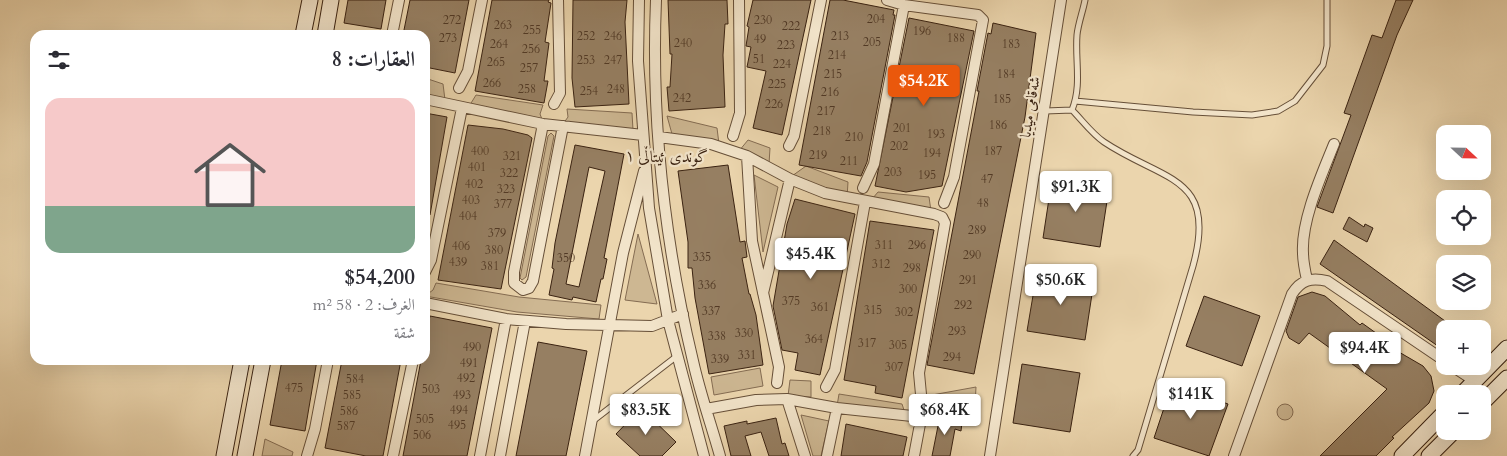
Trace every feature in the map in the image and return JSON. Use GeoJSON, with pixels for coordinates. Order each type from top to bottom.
{"type":"FeatureCollection","features":[{"type":"Feature","properties":{"kind":"street"},"geometry":{"type":"LineString","coordinates":[[304,30],[310,0]]}},
{"type":"Feature","properties":{"kind":"street"},"geometry":{"type":"LineString","coordinates":[[326,30],[331,0]]}},
{"type":"Feature","properties":{"kind":"street"},"geometry":{"type":"LineString","coordinates":[[393,30],[399,0]]}},
{"type":"Feature","properties":{"kind":"street"},"geometry":{"type":"LineString","coordinates":[[459,88],[468,71],[482,0]]}},
{"type":"Feature","properties":{"kind":"street"},"geometry":{"type":"LineString","coordinates":[[554,104],[560,93],[558,0]]}},
{"type":"Feature","properties":{"kind":"street"},"geometry":{"type":"LineString","coordinates":[[733,136],[740,113],[739,0]]}},
{"type":"Feature","properties":{"kind":"street"},"geometry":{"type":"LineString","coordinates":[[789,146],[794,136],[821,0]]}},
{"type":"Feature","properties":{"kind":"street"},"geometry":{"type":"LineString","coordinates":[[888,0],[904,5],[978,15],[984,23],[954,177],[944,202]]}},
{"type":"Feature","properties":{"kind":"street","name":"شەقامی میدیا"},"geometry":{"type":"LineString","coordinates":[[990,456],[1061,0]]}},
{"type":"Feature","properties":{"kind":"street"},"geometry":{"type":"LineString","coordinates":[[704,456],[668,320],[649,208],[638,61],[639,2],[656,2],[659,137],[666,215],[693,362],[720,456]]}},
{"type":"Feature","properties":{"kind":"street"},"geometry":{"type":"LineString","coordinates":[[863,188],[874,164],[904,5]]}},
{"type":"Feature","properties":{"kind":"street"},"geometry":{"type":"LineString","coordinates":[[430,99],[462,108],[543,124],[643,135]]}},
{"type":"Feature","properties":{"kind":"street"},"geometry":{"type":"LineString","coordinates":[[430,262],[462,108]]}},
{"type":"Feature","properties":{"kind":"street"},"geometry":{"type":"LineString","coordinates":[[543,124],[514,272],[515,286],[523,290],[529,288],[533,281],[563,126]]}},
{"type":"Feature","properties":{"kind":"street"},"geometry":{"type":"LineString","coordinates":[[659,137],[711,144],[747,156],[790,179],[825,193],[942,217],[945,222],[919,373],[922,405]]}},
{"type":"Feature","properties":{"kind":"street"},"geometry":{"type":"LineString","coordinates":[[1307,280],[1302,252],[1304,240],[1312,202],[1334,144]]}},
{"type":"Feature","properties":{"kind":"street"},"geometry":{"type":"LineString","coordinates":[[747,156],[752,241],[762,297],[779,367],[776,383]]}},
{"type":"Feature","properties":{"kind":"street"},"geometry":{"type":"LineString","coordinates":[[585,456],[623,253],[646,165]]}},
{"type":"Feature","properties":{"kind":"street"},"geometry":{"type":"LineString","coordinates":[[762,297],[790,179]]}},
{"type":"Feature","properties":{"kind":"street"},"geometry":{"type":"LineString","coordinates":[[826,386],[836,370],[865,202]]}},
{"type":"Feature","properties":{"kind":"street"},"geometry":{"type":"LineString","coordinates":[[1234,456],[1292,294],[1298,285],[1307,280],[1317,278],[1327,281],[1436,355]]}},
{"type":"Feature","properties":{"kind":"street"},"geometry":{"type":"LineString","coordinates":[[430,304],[506,319],[611,325],[652,326],[683,314]]}},
{"type":"Feature","properties":{"kind":"street"},"geometry":{"type":"LineString","coordinates":[[480,456],[506,319]]}},
{"type":"Feature","properties":{"kind":"street"},"geometry":{"type":"LineString","coordinates":[[500,456],[525,321]]}},
{"type":"Feature","properties":{"kind":"street"},"geometry":{"type":"LineString","coordinates":[[1470,385],[1507,348]]}},
{"type":"Feature","properties":{"kind":"street"},"geometry":{"type":"LineString","coordinates":[[224,456],[241,365]]}},
{"type":"Feature","properties":{"kind":"street"},"geometry":{"type":"LineString","coordinates":[[245,456],[262,365]]}},
{"type":"Feature","properties":{"kind":"street"},"geometry":{"type":"LineString","coordinates":[[307,456],[315,429],[327,365]]}},
{"type":"Feature","properties":{"kind":"street"},"geometry":{"type":"LineString","coordinates":[[393,456],[412,365]]}},
{"type":"Feature","properties":{"kind":"street"},"geometry":{"type":"LineString","coordinates":[[1467,375],[1475,380]]}},
{"type":"Feature","properties":{"kind":"street"},"geometry":{"type":"LineString","coordinates":[[1491,394],[1507,378]]}},
{"type":"Feature","properties":{"kind":"street"},"geometry":{"type":"LineString","coordinates":[[237,384],[241,390],[247,392],[253,391],[258,387]]}},
{"type":"Feature","properties":{"kind":"street"},"geometry":{"type":"LineString","coordinates":[[706,410],[756,400],[787,398],[837,408],[898,413],[917,418],[920,424],[914,456]]}},
{"type":"Feature","properties":{"kind":"street"},"geometry":{"type":"LineString","coordinates":[[787,398],[805,456]]}},
{"type":"Feature","properties":{"kind":"street"},"geometry":{"type":"LineString","coordinates":[[232,411],[237,406],[243,405],[249,408],[253,414]]}},
{"type":"Feature","properties":{"kind":"street"},"geometry":{"type":"LineString","coordinates":[[828,456],[837,408]]}},
{"type":"Feature","properties":{"kind":"street"},"geometry":{"type":"LineString","coordinates":[[1402,456],[1436,421]]}},
{"type":"Feature","properties":{"kind":"street"},"geometry":{"type":"LineString","coordinates":[[1429,456],[1445,440]]}},
{"type":"Feature","properties":{"kind":"lane"},"geometry":{"type":"LineString","coordinates":[[1072,110],[1078,86],[1077,34],[1085,0]]}},
{"type":"Feature","properties":{"kind":"lane"},"geometry":{"type":"LineString","coordinates":[[1075,101],[1193,112],[1252,115],[1278,111],[1295,101],[1323,65],[1327,46],[1327,0]]}},
{"type":"Feature","properties":{"kind":"lane"},"geometry":{"type":"LineString","coordinates":[[1045,111],[1072,110],[1103,142],[1180,184],[1194,197],[1200,240],[1194,266],[1138,450],[1133,456]]}},
{"type":"Feature","properties":{"kind":"lane"},"geometry":{"type":"LineString","coordinates":[[591,422],[677,356]]}},
{"type":"Feature","properties":{"kind":"shaded area"},"geometry":{"type":"Polygon","coordinates":[[[430,80],[443,84],[445,100],[430,96],[430,80]]]}},
{"type":"Feature","properties":{"kind":"shaded area"},"geometry":{"type":"Polygon","coordinates":[[[476,95],[543,105],[540,114],[543,122],[468,108],[476,95]]]}},
{"type":"Feature","properties":{"kind":"shaded area"},"geometry":{"type":"Polygon","coordinates":[[[567,109],[632,113],[633,130],[563,124],[568,117],[567,109]]]}},
{"type":"Feature","properties":{"kind":"shaded area"},"geometry":{"type":"Polygon","coordinates":[[[667,116],[717,128],[719,144],[672,134],[667,116]]]}},
{"type":"Feature","properties":{"kind":"shaded area"},"geometry":{"type":"Polygon","coordinates":[[[551,133],[554,136],[526,277],[522,280],[520,278],[548,136],[551,133]]]}},
{"type":"Feature","properties":{"kind":"shaded area"},"geometry":{"type":"Polygon","coordinates":[[[748,140],[770,148],[769,164],[739,151],[748,140]]]}},
{"type":"Feature","properties":{"kind":"shaded area"},"geometry":{"type":"Polygon","coordinates":[[[806,166],[848,182],[847,198],[792,176],[806,166]]]}},
{"type":"Feature","properties":{"kind":"shaded area"},"geometry":{"type":"Polygon","coordinates":[[[754,175],[778,187],[763,252],[754,175]]]}},
{"type":"Feature","properties":{"kind":"shaded area"},"geometry":{"type":"Polygon","coordinates":[[[878,192],[929,197],[931,211],[867,205],[878,192]]]}},
{"type":"Feature","properties":{"kind":"shaded area"},"geometry":{"type":"Polygon","coordinates":[[[638,234],[657,304],[625,300],[638,234]]]}},
{"type":"Feature","properties":{"kind":"shaded area"},"geometry":{"type":"Polygon","coordinates":[[[436,283],[519,297],[601,305],[599,319],[517,312],[430,297],[430,292],[436,283]]]}},
{"type":"Feature","properties":{"kind":"shaded area"},"geometry":{"type":"Polygon","coordinates":[[[760,368],[763,386],[714,395],[711,377],[760,368]]]}},
{"type":"Feature","properties":{"kind":"shaded area"},"geometry":{"type":"Polygon","coordinates":[[[790,380],[811,381],[811,397],[788,396],[790,380]]]}},
{"type":"Feature","properties":{"kind":"shaded area"},"geometry":{"type":"Polygon","coordinates":[[[976,387],[975,406],[932,411],[932,395],[976,387]]]}},
{"type":"Feature","properties":{"kind":"shaded area"},"geometry":{"type":"Polygon","coordinates":[[[839,394],[902,404],[905,413],[837,406],[839,394]]]}},
{"type":"Feature","properties":{"kind":"shaded area"},"geometry":{"type":"Polygon","coordinates":[[[1285,404],[1293,412],[1285,420],[1277,412],[1285,404]]]}},
{"type":"Feature","properties":{"kind":"shaded area"},"geometry":{"type":"Polygon","coordinates":[[[801,415],[829,421],[821,456],[813,456],[801,415]]]}},
{"type":"Feature","properties":{"kind":"shaded area"},"geometry":{"type":"Polygon","coordinates":[[[265,439],[293,452],[292,456],[262,456],[265,439]]]}},
{"type":"Feature","properties":{"kind":"building"},"geometry":{"type":"Polygon","coordinates":[[[348,0],[386,0],[381,29],[344,23],[348,0]]]}},
{"type":"Feature","properties":{"kind":"building"},"geometry":{"type":"Polygon","coordinates":[[[410,0],[469,0],[455,73],[430,68],[430,30],[404,30],[410,0]]]}},
{"type":"Feature","properties":{"kind":"building"},"geometry":{"type":"Polygon","coordinates":[[[492,0],[549,0],[548,2],[551,3],[545,42],[549,43],[544,81],[548,81],[544,103],[475,91],[492,0]]]}},
{"type":"Feature","properties":{"kind":"building"},"geometry":{"type":"Polygon","coordinates":[[[573,0],[627,0],[625,22],[629,104],[575,107],[572,78],[573,0]]]}},
{"type":"Feature","properties":{"kind":"building"},"geometry":{"type":"Polygon","coordinates":[[[668,0],[727,0],[728,24],[725,24],[723,55],[725,107],[669,111],[667,87],[670,87],[672,54],[670,54],[668,0]]]}},
{"type":"Feature","properties":{"kind":"building"},"geometry":{"type":"Polygon","coordinates":[[[753,0],[811,0],[782,135],[753,128],[766,71],[747,67],[751,47],[746,46],[749,27],[747,26],[753,0]]]}},
{"type":"Feature","properties":{"kind":"building"},"geometry":{"type":"Polygon","coordinates":[[[830,0],[843,0],[894,10],[893,15],[895,15],[867,162],[861,176],[799,165],[830,0]]]}},
{"type":"Feature","properties":{"kind":"building"},"geometry":{"type":"Polygon","coordinates":[[[1396,0],[1413,0],[1397,35],[1333,213],[1317,207],[1351,115],[1344,113],[1372,35],[1382,38],[1396,0]]]}},
{"type":"Feature","properties":{"kind":"building"},"geometry":{"type":"Polygon","coordinates":[[[909,18],[974,31],[942,186],[906,192],[875,186],[909,18]]]}},
{"type":"Feature","properties":{"kind":"building"},"geometry":{"type":"Polygon","coordinates":[[[993,23],[1036,33],[1025,117],[974,374],[927,365],[979,91],[977,91],[988,33],[991,34],[993,23]]]}},
{"type":"Feature","properties":{"kind":"building"},"geometry":{"type":"Polygon","coordinates":[[[430,114],[447,117],[430,215],[430,114]]]}},
{"type":"Feature","properties":{"kind":"building"},"geometry":{"type":"Polygon","coordinates":[[[468,125],[503,129],[528,135],[532,138],[501,289],[438,280],[468,125]]]}},
{"type":"Feature","properties":{"kind":"building"},"geometry":{"type":"Polygon","coordinates":[[[575,145],[624,154],[604,258],[607,259],[596,302],[573,297],[572,300],[549,295],[554,269],[552,268],[555,243],[575,145]],[[589,167],[566,284],[579,287],[605,171],[589,167]]]}},
{"type":"Feature","properties":{"kind":"building"},"geometry":{"type":"Polygon","coordinates":[[[728,165],[740,242],[745,241],[747,257],[742,258],[749,294],[756,315],[763,365],[709,374],[695,298],[692,268],[688,268],[688,242],[678,171],[728,165]]]}},
{"type":"Feature","properties":{"kind":"building"},"geometry":{"type":"Polygon","coordinates":[[[1052,179],[1109,188],[1100,247],[1043,238],[1052,179]]]}},
{"type":"Feature","properties":{"kind":"building"},"geometry":{"type":"Polygon","coordinates":[[[795,199],[855,214],[820,375],[795,370],[798,353],[782,350],[773,306],[787,224],[795,199]]]}},
{"type":"Feature","properties":{"kind":"building"},"geometry":{"type":"Polygon","coordinates":[[[1349,217],[1364,227],[1365,224],[1373,228],[1367,242],[1343,229],[1349,217]]]}},
{"type":"Feature","properties":{"kind":"building"},"geometry":{"type":"Polygon","coordinates":[[[870,221],[934,230],[902,398],[875,393],[876,386],[844,380],[870,221]]]}},
{"type":"Feature","properties":{"kind":"building"},"geometry":{"type":"Polygon","coordinates":[[[1334,240],[1444,320],[1436,320],[1436,345],[1320,264],[1334,240]]]}},
{"type":"Feature","properties":{"kind":"building"},"geometry":{"type":"Polygon","coordinates":[[[1037,272],[1094,281],[1085,340],[1027,331],[1037,272]]]}},
{"type":"Feature","properties":{"kind":"building"},"geometry":{"type":"Polygon","coordinates":[[[1312,292],[1325,296],[1360,325],[1362,323],[1394,346],[1392,348],[1423,366],[1431,376],[1434,391],[1429,403],[1392,437],[1394,438],[1376,456],[1320,456],[1387,389],[1309,333],[1299,344],[1289,338],[1286,331],[1298,297],[1312,292]]]}},
{"type":"Feature","properties":{"kind":"building"},"geometry":{"type":"Polygon","coordinates":[[[1204,296],[1260,316],[1242,366],[1186,346],[1204,296]]]}},
{"type":"Feature","properties":{"kind":"building"},"geometry":{"type":"Polygon","coordinates":[[[430,316],[492,328],[467,456],[403,456],[420,365],[430,365],[430,316]]]}},
{"type":"Feature","properties":{"kind":"building"},"geometry":{"type":"Polygon","coordinates":[[[538,342],[587,351],[566,456],[516,456],[538,342]]]}},
{"type":"Feature","properties":{"kind":"building"},"geometry":{"type":"Polygon","coordinates":[[[1022,364],[1080,373],[1070,432],[1013,423],[1022,364]]]}},
{"type":"Feature","properties":{"kind":"building"},"geometry":{"type":"Polygon","coordinates":[[[281,365],[316,365],[305,431],[270,425],[281,365]]]}},
{"type":"Feature","properties":{"kind":"building"},"geometry":{"type":"Polygon","coordinates":[[[341,365],[400,365],[383,456],[366,456],[325,448],[341,365]]]}},
{"type":"Feature","properties":{"kind":"building"},"geometry":{"type":"Polygon","coordinates":[[[1172,384],[1228,404],[1209,456],[1154,438],[1172,384]]]}},
{"type":"Feature","properties":{"kind":"building"},"geometry":{"type":"Polygon","coordinates":[[[641,408],[676,442],[662,456],[640,456],[616,434],[641,408]]]}},
{"type":"Feature","properties":{"kind":"building"},"geometry":{"type":"Polygon","coordinates":[[[940,416],[962,422],[961,431],[955,429],[950,456],[932,456],[940,416]]]}},
{"type":"Feature","properties":{"kind":"building"},"geometry":{"type":"Polygon","coordinates":[[[776,418],[782,444],[785,443],[789,456],[769,456],[761,432],[745,436],[751,456],[731,456],[724,426],[747,421],[747,424],[776,418]]]}},
{"type":"Feature","properties":{"kind":"building"},"geometry":{"type":"Polygon","coordinates":[[[846,424],[907,437],[903,456],[841,456],[846,424]]]}},
{"type":"Feature","properties":{"kind":"district","name":"گوندی ئیتاڵی ١"},"geometry":{"type":"Point","coordinates":[667,157]}}]}
